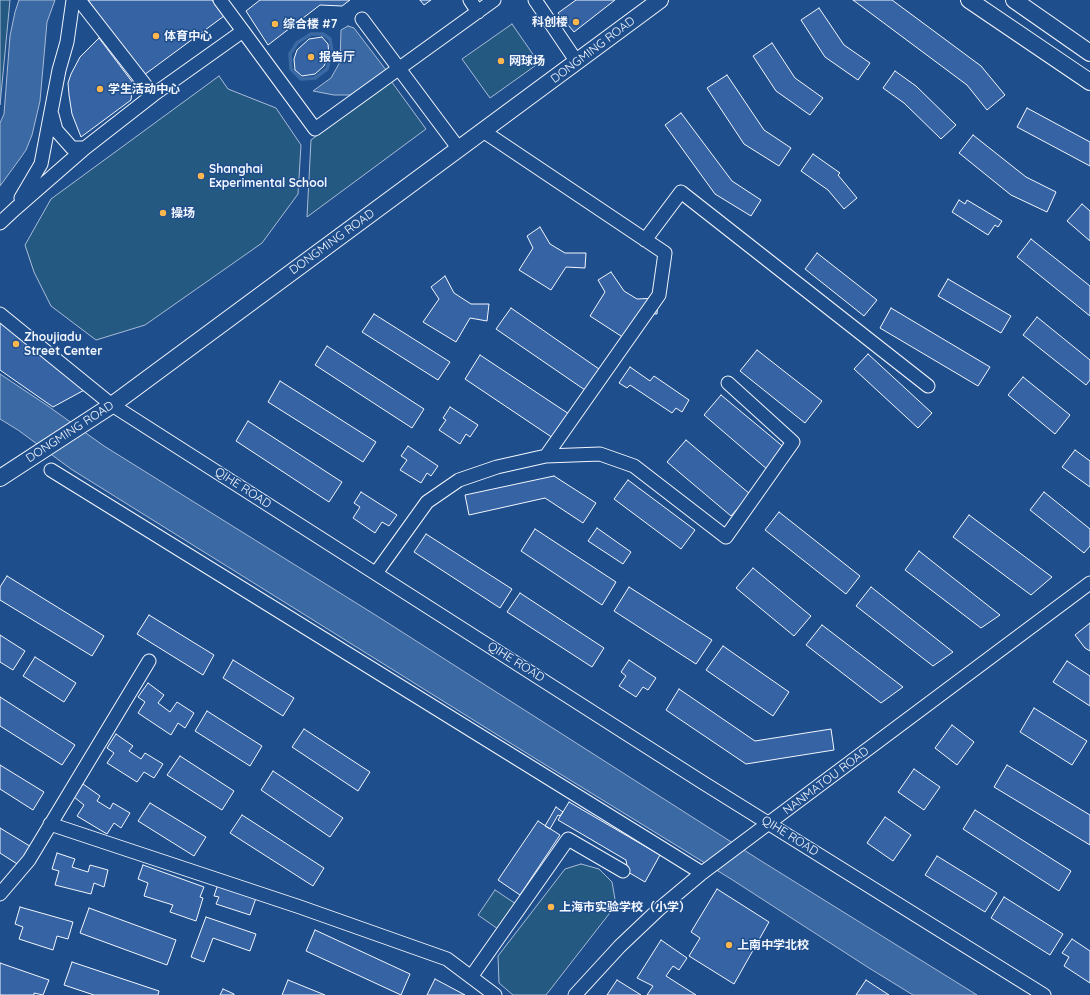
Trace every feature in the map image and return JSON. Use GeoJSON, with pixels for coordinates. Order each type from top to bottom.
{"type":"FeatureCollection","features":[{"type":"Feature","properties":{"kind":"main road","name":"DONGMING ROAD"},"geometry":{"type":"LineString","coordinates":[[0,478],[112,405],[660,0]]}},
{"type":"Feature","properties":{"kind":"main road"},"geometry":{"type":"LineString","coordinates":[[969,0],[1090,82]]}},
{"type":"Feature","properties":{"kind":"main road"},"geometry":{"type":"LineString","coordinates":[[1014,0],[1090,53]]}},
{"type":"Feature","properties":{"kind":"street"},"geometry":{"type":"LineString","coordinates":[[15,209],[41,164],[59,70],[68,42],[73,0]]}},
{"type":"Feature","properties":{"kind":"street"},"geometry":{"type":"LineString","coordinates":[[79,0],[153,95]]}},
{"type":"Feature","properties":{"kind":"street"},"geometry":{"type":"LineString","coordinates":[[220,0],[315,129],[494,0]]}},
{"type":"Feature","properties":{"kind":"street"},"geometry":{"type":"LineString","coordinates":[[470,0],[478,12]]}},
{"type":"Feature","properties":{"kind":"street"},"geometry":{"type":"LineString","coordinates":[[539,1],[577,62]]}},
{"type":"Feature","properties":{"kind":"street"},"geometry":{"type":"LineString","coordinates":[[362,19],[459,150]]}},
{"type":"Feature","properties":{"kind":"street"},"geometry":{"type":"LineString","coordinates":[[0,223],[85,148],[153,95],[243,31]]}},
{"type":"Feature","properties":{"kind":"street"},"geometry":{"type":"LineString","coordinates":[[52,112],[56,130],[72,148],[85,148]]}},
{"type":"Feature","properties":{"kind":"street"},"geometry":{"type":"LineString","coordinates":[[483,131],[665,253],[659,295],[546,456]]}},
{"type":"Feature","properties":{"kind":"street"},"geometry":{"type":"LineString","coordinates":[[645,240],[681,192],[928,386]]}},
{"type":"Feature","properties":{"kind":"street","name":"QIHE ROAD"},"geometry":{"type":"LineString","coordinates":[[0,314],[112,405],[770,824],[1044,995]]}},
{"type":"Feature","properties":{"kind":"street"},"geometry":{"type":"LineString","coordinates":[[376,573],[427,502],[460,480],[497,467],[546,456],[600,454],[634,466],[726,537],[793,442],[728,383]]}},
{"type":"Feature","properties":{"kind":"street"},"geometry":{"type":"LineString","coordinates":[[51,470],[702,874]]}},
{"type":"Feature","properties":{"kind":"street","name":"NANMATOU ROAD"},"geometry":{"type":"LineString","coordinates":[[575,995],[620,946],[659,909],[702,874],[1090,583]]}},
{"type":"Feature","properties":{"kind":"street"},"geometry":{"type":"LineString","coordinates":[[0,894],[29,860],[149,661]]}},
{"type":"Feature","properties":{"kind":"street"},"geometry":{"type":"LineString","coordinates":[[50,824],[300,907],[447,959],[495,995]]}},
{"type":"Feature","properties":{"kind":"street"},"geometry":{"type":"LineString","coordinates":[[471,977],[568,839],[623,871]]}},
{"type":"Feature","properties":{"kind":"shaded area"},"geometry":{"type":"Polygon","coordinates":[[[0,0],[10,0],[0,105],[0,0]]]}},
{"type":"Feature","properties":{"kind":"shaded area"},"geometry":{"type":"Polygon","coordinates":[[[19,0],[55,0],[47,22],[40,101],[32,135],[26,150],[0,186],[0,123],[4,114],[10,36],[19,0]]]}},
{"type":"Feature","properties":{"kind":"shaded area","name":"网球场"},"geometry":{"type":"Polygon","coordinates":[[[512,24],[539,63],[490,98],[462,59],[512,24]]]}},
{"type":"Feature","properties":{"kind":"shaded area"},"geometry":{"type":"Polygon","coordinates":[[[348,26],[354,28],[386,70],[361,89],[350,95],[334,95],[313,91],[331,78],[340,62],[341,30],[348,26]]]}},
{"type":"Feature","properties":{"kind":"shaded area","name":"操场"},"geometry":{"type":"Polygon","coordinates":[[[219,76],[228,89],[276,108],[301,145],[298,194],[262,243],[145,325],[96,340],[51,306],[34,272],[25,245],[51,199],[219,76]]]}},
{"type":"Feature","properties":{"kind":"shaded area"},"geometry":{"type":"Polygon","coordinates":[[[391,81],[426,129],[307,217],[311,140],[391,81]]]}},
{"type":"Feature","properties":{"kind":"shaded area"},"geometry":{"type":"Polygon","coordinates":[[[0,374],[104,446],[377,616],[758,859],[977,995],[913,995],[731,879],[71,469],[18,430],[0,419],[0,374]]]}},
{"type":"Feature","properties":{"kind":"shaded area"},"geometry":{"type":"Polygon","coordinates":[[[581,864],[599,869],[612,882],[616,905],[546,995],[513,995],[499,983],[498,956],[565,869],[581,864]]]}},
{"type":"Feature","properties":{"kind":"shaded area"},"geometry":{"type":"Polygon","coordinates":[[[495,890],[516,904],[498,929],[478,915],[495,890]]]}},
{"type":"Feature","properties":{"kind":"building","name":"体育中心"},"geometry":{"type":"Polygon","coordinates":[[[88,0],[212,0],[224,16],[144,75],[88,0]]]}},
{"type":"Feature","properties":{"kind":"building","name":"综合楼 #7"},"geometry":{"type":"Polygon","coordinates":[[[260,0],[350,0],[342,6],[320,5],[268,45],[246,11],[260,0]]]}},
{"type":"Feature","properties":{"kind":"building"},"geometry":{"type":"Polygon","coordinates":[[[420,0],[431,0],[424,5],[420,0]]]}},
{"type":"Feature","properties":{"kind":"building","name":"科创楼"},"geometry":{"type":"Polygon","coordinates":[[[576,0],[615,0],[574,32],[558,13],[576,0]]]}},
{"type":"Feature","properties":{"kind":"building"},"geometry":{"type":"Polygon","coordinates":[[[853,0],[892,0],[981,66],[1005,95],[987,110],[967,85],[853,0]]]}},
{"type":"Feature","properties":{"kind":"building"},"geometry":{"type":"Polygon","coordinates":[[[819,8],[844,45],[870,63],[858,80],[825,57],[801,20],[819,8]]]}},
{"type":"Feature","properties":{"kind":"building","name":"报告厅"},"geometry":{"type":"Polygon","coordinates":[[[322,37],[328,44],[329,55],[324,66],[315,74],[302,76],[295,70],[294,59],[297,50],[309,39],[322,37]]]}},
{"type":"Feature","properties":{"kind":"building","name":"学生活动中心"},"geometry":{"type":"Polygon","coordinates":[[[99,38],[133,83],[131,100],[81,137],[72,114],[68,83],[80,57],[99,38]]]}},
{"type":"Feature","properties":{"kind":"building"},"geometry":{"type":"Polygon","coordinates":[[[772,43],[795,78],[823,98],[810,115],[776,91],[753,56],[772,43]]]}},
{"type":"Feature","properties":{"kind":"building"},"geometry":{"type":"Polygon","coordinates":[[[895,71],[916,86],[956,125],[941,139],[904,103],[883,88],[895,71]]]}},
{"type":"Feature","properties":{"kind":"building"},"geometry":{"type":"Polygon","coordinates":[[[727,75],[764,130],[791,148],[779,166],[744,144],[707,88],[727,75]]]}},
{"type":"Feature","properties":{"kind":"building"},"geometry":{"type":"Polygon","coordinates":[[[1027,108],[1090,142],[1090,166],[1017,127],[1027,108]]]}},
{"type":"Feature","properties":{"kind":"building"},"geometry":{"type":"Polygon","coordinates":[[[681,113],[732,181],[761,200],[751,216],[715,194],[665,125],[681,113]]]}},
{"type":"Feature","properties":{"kind":"building"},"geometry":{"type":"Polygon","coordinates":[[[973,135],[1026,177],[1056,192],[1047,212],[1011,195],[959,153],[973,135]]]}},
{"type":"Feature","properties":{"kind":"building"},"geometry":{"type":"Polygon","coordinates":[[[813,154],[840,173],[838,175],[857,198],[844,209],[828,190],[801,171],[813,154]]]}},
{"type":"Feature","properties":{"kind":"building"},"geometry":{"type":"Polygon","coordinates":[[[959,200],[965,204],[967,200],[1002,221],[998,227],[995,225],[988,235],[952,212],[959,200]]]}},
{"type":"Feature","properties":{"kind":"building"},"geometry":{"type":"Polygon","coordinates":[[[1082,204],[1090,211],[1090,241],[1067,221],[1082,204]]]}},
{"type":"Feature","properties":{"kind":"building"},"geometry":{"type":"Polygon","coordinates":[[[540,227],[550,244],[565,253],[586,253],[585,268],[566,267],[551,290],[519,270],[533,248],[527,236],[540,227]]]}},
{"type":"Feature","properties":{"kind":"building"},"geometry":{"type":"Polygon","coordinates":[[[1031,239],[1090,286],[1090,316],[1017,257],[1031,239]]]}},
{"type":"Feature","properties":{"kind":"building"},"geometry":{"type":"Polygon","coordinates":[[[817,253],[877,300],[864,316],[805,269],[817,253]]]}},
{"type":"Feature","properties":{"kind":"building"},"geometry":{"type":"Polygon","coordinates":[[[611,272],[624,291],[637,299],[658,298],[657,314],[639,313],[635,317],[624,338],[590,316],[605,292],[598,280],[611,272]]]}},
{"type":"Feature","properties":{"kind":"building"},"geometry":{"type":"Polygon","coordinates":[[[445,276],[454,293],[471,304],[489,304],[487,321],[470,318],[456,342],[423,322],[439,299],[431,287],[445,276]]]}},
{"type":"Feature","properties":{"kind":"building"},"geometry":{"type":"Polygon","coordinates":[[[948,279],[1011,316],[1001,333],[938,296],[948,279]]]}},
{"type":"Feature","properties":{"kind":"building"},"geometry":{"type":"Polygon","coordinates":[[[511,308],[599,369],[585,390],[496,329],[511,308]]]}},
{"type":"Feature","properties":{"kind":"building"},"geometry":{"type":"Polygon","coordinates":[[[891,308],[990,367],[978,386],[880,328],[891,308]]]}},
{"type":"Feature","properties":{"kind":"building"},"geometry":{"type":"Polygon","coordinates":[[[374,314],[450,362],[438,380],[362,332],[374,314]]]}},
{"type":"Feature","properties":{"kind":"building"},"geometry":{"type":"Polygon","coordinates":[[[1037,317],[1090,360],[1090,380],[1086,385],[1023,335],[1037,317]]]}},
{"type":"Feature","properties":{"kind":"building","name":"Zhoujiadu Street Center"},"geometry":{"type":"Polygon","coordinates":[[[0,319],[88,388],[53,407],[0,370],[0,319]]]}},
{"type":"Feature","properties":{"kind":"building"},"geometry":{"type":"Polygon","coordinates":[[[327,346],[424,409],[412,428],[315,365],[327,346]]]}},
{"type":"Feature","properties":{"kind":"building"},"geometry":{"type":"Polygon","coordinates":[[[757,350],[822,401],[805,423],[740,371],[757,350]]]}},
{"type":"Feature","properties":{"kind":"building"},"geometry":{"type":"Polygon","coordinates":[[[868,354],[932,413],[918,428],[854,369],[868,354]]]}},
{"type":"Feature","properties":{"kind":"building"},"geometry":{"type":"Polygon","coordinates":[[[480,355],[569,414],[553,438],[465,379],[480,355]]]}},
{"type":"Feature","properties":{"kind":"building"},"geometry":{"type":"Polygon","coordinates":[[[630,367],[650,381],[654,376],[689,400],[682,412],[676,408],[672,413],[630,385],[627,388],[619,383],[630,367]]]}},
{"type":"Feature","properties":{"kind":"building"},"geometry":{"type":"Polygon","coordinates":[[[1023,377],[1070,415],[1055,434],[1008,395],[1023,377]]]}},
{"type":"Feature","properties":{"kind":"building"},"geometry":{"type":"Polygon","coordinates":[[[280,381],[376,442],[363,462],[268,402],[280,381]]]}},
{"type":"Feature","properties":{"kind":"building"},"geometry":{"type":"Polygon","coordinates":[[[721,395],[786,449],[768,470],[704,415],[721,395]]]}},
{"type":"Feature","properties":{"kind":"building"},"geometry":{"type":"Polygon","coordinates":[[[450,407],[478,425],[470,437],[466,434],[460,444],[439,430],[446,420],[443,418],[450,407]]]}},
{"type":"Feature","properties":{"kind":"building"},"geometry":{"type":"Polygon","coordinates":[[[248,421],[342,482],[329,502],[236,441],[248,421]]]}},
{"type":"Feature","properties":{"kind":"building"},"geometry":{"type":"Polygon","coordinates":[[[686,440],[750,494],[731,516],[667,462],[686,440]]]}},
{"type":"Feature","properties":{"kind":"building"},"geometry":{"type":"Polygon","coordinates":[[[408,446],[438,466],[431,476],[427,473],[421,483],[400,470],[407,460],[401,456],[408,446]]]}},
{"type":"Feature","properties":{"kind":"building"},"geometry":{"type":"Polygon","coordinates":[[[1075,450],[1090,461],[1090,487],[1062,467],[1075,450]]]}},
{"type":"Feature","properties":{"kind":"building"},"geometry":{"type":"Polygon","coordinates":[[[554,476],[596,503],[583,523],[545,498],[469,515],[465,495],[554,476]]]}},
{"type":"Feature","properties":{"kind":"building"},"geometry":{"type":"Polygon","coordinates":[[[628,480],[695,530],[681,549],[614,499],[628,480]]]}},
{"type":"Feature","properties":{"kind":"building"},"geometry":{"type":"Polygon","coordinates":[[[361,492],[397,515],[389,526],[382,522],[375,533],[353,518],[360,507],[354,503],[361,492]]]}},
{"type":"Feature","properties":{"kind":"building"},"geometry":{"type":"Polygon","coordinates":[[[1044,492],[1090,529],[1090,546],[1084,553],[1030,510],[1044,492]]]}},
{"type":"Feature","properties":{"kind":"building"},"geometry":{"type":"Polygon","coordinates":[[[779,512],[860,576],[846,594],[765,530],[779,512]]]}},
{"type":"Feature","properties":{"kind":"building"},"geometry":{"type":"Polygon","coordinates":[[[969,515],[1052,577],[1031,595],[953,537],[969,515]]]}},
{"type":"Feature","properties":{"kind":"building"},"geometry":{"type":"Polygon","coordinates":[[[597,528],[631,552],[623,564],[588,541],[597,528]]]}},
{"type":"Feature","properties":{"kind":"building"},"geometry":{"type":"Polygon","coordinates":[[[535,529],[616,582],[602,605],[521,551],[535,529]]]}},
{"type":"Feature","properties":{"kind":"building"},"geometry":{"type":"Polygon","coordinates":[[[426,534],[512,589],[500,608],[414,552],[426,534]]]}},
{"type":"Feature","properties":{"kind":"building"},"geometry":{"type":"Polygon","coordinates":[[[919,551],[1000,615],[981,628],[905,570],[919,551]]]}},
{"type":"Feature","properties":{"kind":"building"},"geometry":{"type":"Polygon","coordinates":[[[753,568],[811,616],[794,636],[736,588],[753,568]]]}},
{"type":"Feature","properties":{"kind":"building"},"geometry":{"type":"Polygon","coordinates":[[[7,576],[104,636],[92,656],[0,600],[0,587],[7,576]]]}},
{"type":"Feature","properties":{"kind":"building"},"geometry":{"type":"Polygon","coordinates":[[[629,587],[712,640],[696,664],[614,611],[629,587]]]}},
{"type":"Feature","properties":{"kind":"building"},"geometry":{"type":"Polygon","coordinates":[[[871,587],[953,652],[933,666],[856,606],[871,587]]]}},
{"type":"Feature","properties":{"kind":"building"},"geometry":{"type":"Polygon","coordinates":[[[520,593],[604,648],[592,667],[507,612],[520,593]]]}},
{"type":"Feature","properties":{"kind":"building"},"geometry":{"type":"Polygon","coordinates":[[[149,615],[214,655],[203,675],[137,634],[149,615]]]}},
{"type":"Feature","properties":{"kind":"building"},"geometry":{"type":"Polygon","coordinates":[[[1090,623],[1090,651],[1085,648],[1075,635],[1090,623]]]}},
{"type":"Feature","properties":{"kind":"building"},"geometry":{"type":"Polygon","coordinates":[[[822,625],[903,687],[881,703],[806,645],[822,625]]]}},
{"type":"Feature","properties":{"kind":"building"},"geometry":{"type":"Polygon","coordinates":[[[0,635],[25,651],[13,670],[0,662],[0,635]]]}},
{"type":"Feature","properties":{"kind":"building"},"geometry":{"type":"Polygon","coordinates":[[[723,646],[789,692],[773,716],[706,670],[723,646]]]}},
{"type":"Feature","properties":{"kind":"building"},"geometry":{"type":"Polygon","coordinates":[[[35,657],[76,683],[64,702],[23,676],[35,657]]]}},
{"type":"Feature","properties":{"kind":"building"},"geometry":{"type":"Polygon","coordinates":[[[233,660],[294,698],[283,716],[223,678],[233,660]]]}},
{"type":"Feature","properties":{"kind":"building"},"geometry":{"type":"Polygon","coordinates":[[[629,660],[656,678],[648,690],[643,687],[636,697],[619,686],[626,676],[621,672],[629,660]]]}},
{"type":"Feature","properties":{"kind":"building"},"geometry":{"type":"Polygon","coordinates":[[[1067,661],[1090,676],[1090,706],[1053,682],[1067,661]]]}},
{"type":"Feature","properties":{"kind":"building"},"geometry":{"type":"Polygon","coordinates":[[[148,683],[164,695],[158,703],[170,712],[177,702],[194,713],[185,728],[178,723],[171,735],[138,713],[145,702],[138,697],[148,683]]]}},
{"type":"Feature","properties":{"kind":"building"},"geometry":{"type":"Polygon","coordinates":[[[679,689],[755,741],[831,729],[834,750],[746,764],[666,710],[679,689]]]}},
{"type":"Feature","properties":{"kind":"building"},"geometry":{"type":"Polygon","coordinates":[[[0,697],[75,745],[62,765],[0,726],[0,697]]]}},
{"type":"Feature","properties":{"kind":"building"},"geometry":{"type":"Polygon","coordinates":[[[1034,708],[1087,741],[1072,765],[1020,732],[1034,708]]]}},
{"type":"Feature","properties":{"kind":"building"},"geometry":{"type":"Polygon","coordinates":[[[207,711],[262,746],[250,766],[195,731],[207,711]]]}},
{"type":"Feature","properties":{"kind":"building"},"geometry":{"type":"Polygon","coordinates":[[[952,725],[974,742],[957,765],[935,748],[952,725]]]}},
{"type":"Feature","properties":{"kind":"building"},"geometry":{"type":"Polygon","coordinates":[[[304,729],[370,772],[358,791],[292,747],[304,729]]]}},
{"type":"Feature","properties":{"kind":"building"},"geometry":{"type":"Polygon","coordinates":[[[116,734],[133,746],[129,751],[141,759],[145,753],[163,764],[154,778],[144,772],[137,782],[107,763],[114,753],[107,748],[116,734]]]}},
{"type":"Feature","properties":{"kind":"building"},"geometry":{"type":"Polygon","coordinates":[[[180,756],[234,791],[222,810],[167,775],[180,756]]]}},
{"type":"Feature","properties":{"kind":"building"},"geometry":{"type":"Polygon","coordinates":[[[0,765],[44,792],[33,810],[0,789],[0,765]]]}},
{"type":"Feature","properties":{"kind":"building"},"geometry":{"type":"Polygon","coordinates":[[[1007,765],[1090,815],[1090,845],[994,787],[1007,765]]]}},
{"type":"Feature","properties":{"kind":"building"},"geometry":{"type":"Polygon","coordinates":[[[914,769],[940,787],[924,810],[898,792],[914,769]]]}},
{"type":"Feature","properties":{"kind":"building"},"geometry":{"type":"Polygon","coordinates":[[[273,771],[343,818],[330,837],[261,790],[273,771]]]}},
{"type":"Feature","properties":{"kind":"building"},"geometry":{"type":"Polygon","coordinates":[[[83,784],[100,796],[97,801],[110,809],[113,803],[130,813],[121,828],[114,823],[107,834],[77,816],[84,805],[74,797],[83,784]]]}},
{"type":"Feature","properties":{"kind":"building"},"geometry":{"type":"Polygon","coordinates":[[[569,802],[660,855],[645,882],[628,872],[626,860],[558,820],[569,802]]]}},
{"type":"Feature","properties":{"kind":"building"},"geometry":{"type":"Polygon","coordinates":[[[150,803],[206,837],[194,856],[138,821],[150,803]]]}},
{"type":"Feature","properties":{"kind":"building"},"geometry":{"type":"Polygon","coordinates":[[[556,807],[563,812],[560,816],[558,815],[550,829],[545,826],[556,807]]]}},
{"type":"Feature","properties":{"kind":"building"},"geometry":{"type":"Polygon","coordinates":[[[975,810],[1071,871],[1059,891],[963,829],[975,810]]]}},
{"type":"Feature","properties":{"kind":"building"},"geometry":{"type":"Polygon","coordinates":[[[242,815],[324,868],[313,886],[230,833],[242,815]]]}},
{"type":"Feature","properties":{"kind":"building"},"geometry":{"type":"Polygon","coordinates":[[[885,817],[911,835],[893,861],[867,843],[885,817]]]}},
{"type":"Feature","properties":{"kind":"building"},"geometry":{"type":"Polygon","coordinates":[[[538,821],[560,835],[520,895],[498,880],[538,821]]]}},
{"type":"Feature","properties":{"kind":"building"},"geometry":{"type":"Polygon","coordinates":[[[0,828],[33,848],[22,867],[0,853],[0,828]]]}},
{"type":"Feature","properties":{"kind":"building"},"geometry":{"type":"Polygon","coordinates":[[[57,853],[75,859],[72,867],[88,872],[90,865],[108,870],[104,887],[94,883],[91,894],[55,885],[59,871],[52,869],[57,853]]]}},
{"type":"Feature","properties":{"kind":"building"},"geometry":{"type":"Polygon","coordinates":[[[937,856],[997,893],[985,912],[925,875],[937,856]]]}},
{"type":"Feature","properties":{"kind":"building"},"geometry":{"type":"Polygon","coordinates":[[[143,865],[204,887],[200,897],[203,898],[196,921],[170,912],[173,905],[144,896],[148,883],[138,879],[143,865]]]}},
{"type":"Feature","properties":{"kind":"building"},"geometry":{"type":"Polygon","coordinates":[[[218,884],[256,898],[250,915],[216,904],[219,897],[214,896],[218,884]]]}},
{"type":"Feature","properties":{"kind":"building"},"geometry":{"type":"Polygon","coordinates":[[[717,889],[769,922],[734,984],[689,956],[700,938],[691,932],[717,889]]]}},
{"type":"Feature","properties":{"kind":"building"},"geometry":{"type":"Polygon","coordinates":[[[1004,897],[1063,934],[1050,955],[991,918],[1004,897]]]}},
{"type":"Feature","properties":{"kind":"building"},"geometry":{"type":"Polygon","coordinates":[[[20,907],[73,922],[68,939],[57,936],[53,950],[19,939],[23,927],[15,924],[20,907]]]}},
{"type":"Feature","properties":{"kind":"building"},"geometry":{"type":"Polygon","coordinates":[[[89,908],[176,940],[167,965],[80,933],[89,908]]]}},
{"type":"Feature","properties":{"kind":"building"},"geometry":{"type":"Polygon","coordinates":[[[206,917],[256,934],[250,951],[213,938],[204,962],[191,957],[206,917]]]}},
{"type":"Feature","properties":{"kind":"building"},"geometry":{"type":"Polygon","coordinates":[[[315,930],[410,974],[401,995],[306,951],[315,930]]]}},
{"type":"Feature","properties":{"kind":"building"},"geometry":{"type":"Polygon","coordinates":[[[1072,939],[1090,951],[1090,983],[1064,966],[1069,957],[1062,953],[1072,939]]]}},
{"type":"Feature","properties":{"kind":"building"},"geometry":{"type":"Polygon","coordinates":[[[661,940],[687,958],[679,970],[673,966],[666,976],[696,995],[647,995],[653,986],[637,978],[661,940]]]}},
{"type":"Feature","properties":{"kind":"building"},"geometry":{"type":"Polygon","coordinates":[[[72,962],[159,991],[158,995],[94,995],[64,985],[72,962]]]}},
{"type":"Feature","properties":{"kind":"building"},"geometry":{"type":"Polygon","coordinates":[[[0,963],[49,980],[43,995],[34,993],[34,995],[0,995],[0,963]]]}},
{"type":"Feature","properties":{"kind":"building"},"geometry":{"type":"Polygon","coordinates":[[[435,979],[465,995],[427,995],[435,979]]]}},
{"type":"Feature","properties":{"kind":"building"},"geometry":{"type":"Polygon","coordinates":[[[288,980],[325,995],[282,995],[288,980]]]}},
{"type":"Feature","properties":{"kind":"building"},"geometry":{"type":"Polygon","coordinates":[[[617,980],[641,995],[607,995],[617,980]]]}},
{"type":"Feature","properties":{"kind":"building"},"geometry":{"type":"Polygon","coordinates":[[[866,980],[889,995],[856,995],[866,980]]]}},
{"type":"Feature","properties":{"kind":"building"},"geometry":{"type":"Polygon","coordinates":[[[223,989],[234,994],[234,995],[220,995],[223,989]]]}},
{"type":"Feature","properties":{"kind":"waterway"},"geometry":{"type":"LineString","coordinates":[[311,34],[323,34],[330,39],[332,52],[327,69],[315,78],[301,79],[291,69],[290,54],[297,43],[311,34]]}},
{"type":"Feature","properties":{"kind":"place","name":"科创楼"},"geometry":{"type":"Point","coordinates":[576,22]}},
{"type":"Feature","properties":{"kind":"place","name":"综合楼 #7"},"geometry":{"type":"Point","coordinates":[275,24]}},
{"type":"Feature","properties":{"kind":"place","name":"体育中心"},"geometry":{"type":"Point","coordinates":[156,36]}},
{"type":"Feature","properties":{"kind":"place","name":"报告厅"},"geometry":{"type":"Point","coordinates":[311,57]}},
{"type":"Feature","properties":{"kind":"place","name":"网球场"},"geometry":{"type":"Point","coordinates":[501,61]}},
{"type":"Feature","properties":{"kind":"place","name":"学生活动中心"},"geometry":{"type":"Point","coordinates":[100,89]}},
{"type":"Feature","properties":{"kind":"place","name":"Shanghai Experimental School"},"geometry":{"type":"Point","coordinates":[201,176]}},
{"type":"Feature","properties":{"kind":"place","name":"操场"},"geometry":{"type":"Point","coordinates":[163,213]}},
{"type":"Feature","properties":{"kind":"place","name":"Zhoujiadu Street Center"},"geometry":{"type":"Point","coordinates":[16,344]}},
{"type":"Feature","properties":{"kind":"place","name":"上海市实验学校（小学）"},"geometry":{"type":"Point","coordinates":[551,907]}},
{"type":"Feature","properties":{"kind":"place","name":"上南中学北校"},"geometry":{"type":"Point","coordinates":[729,945]}}]}
